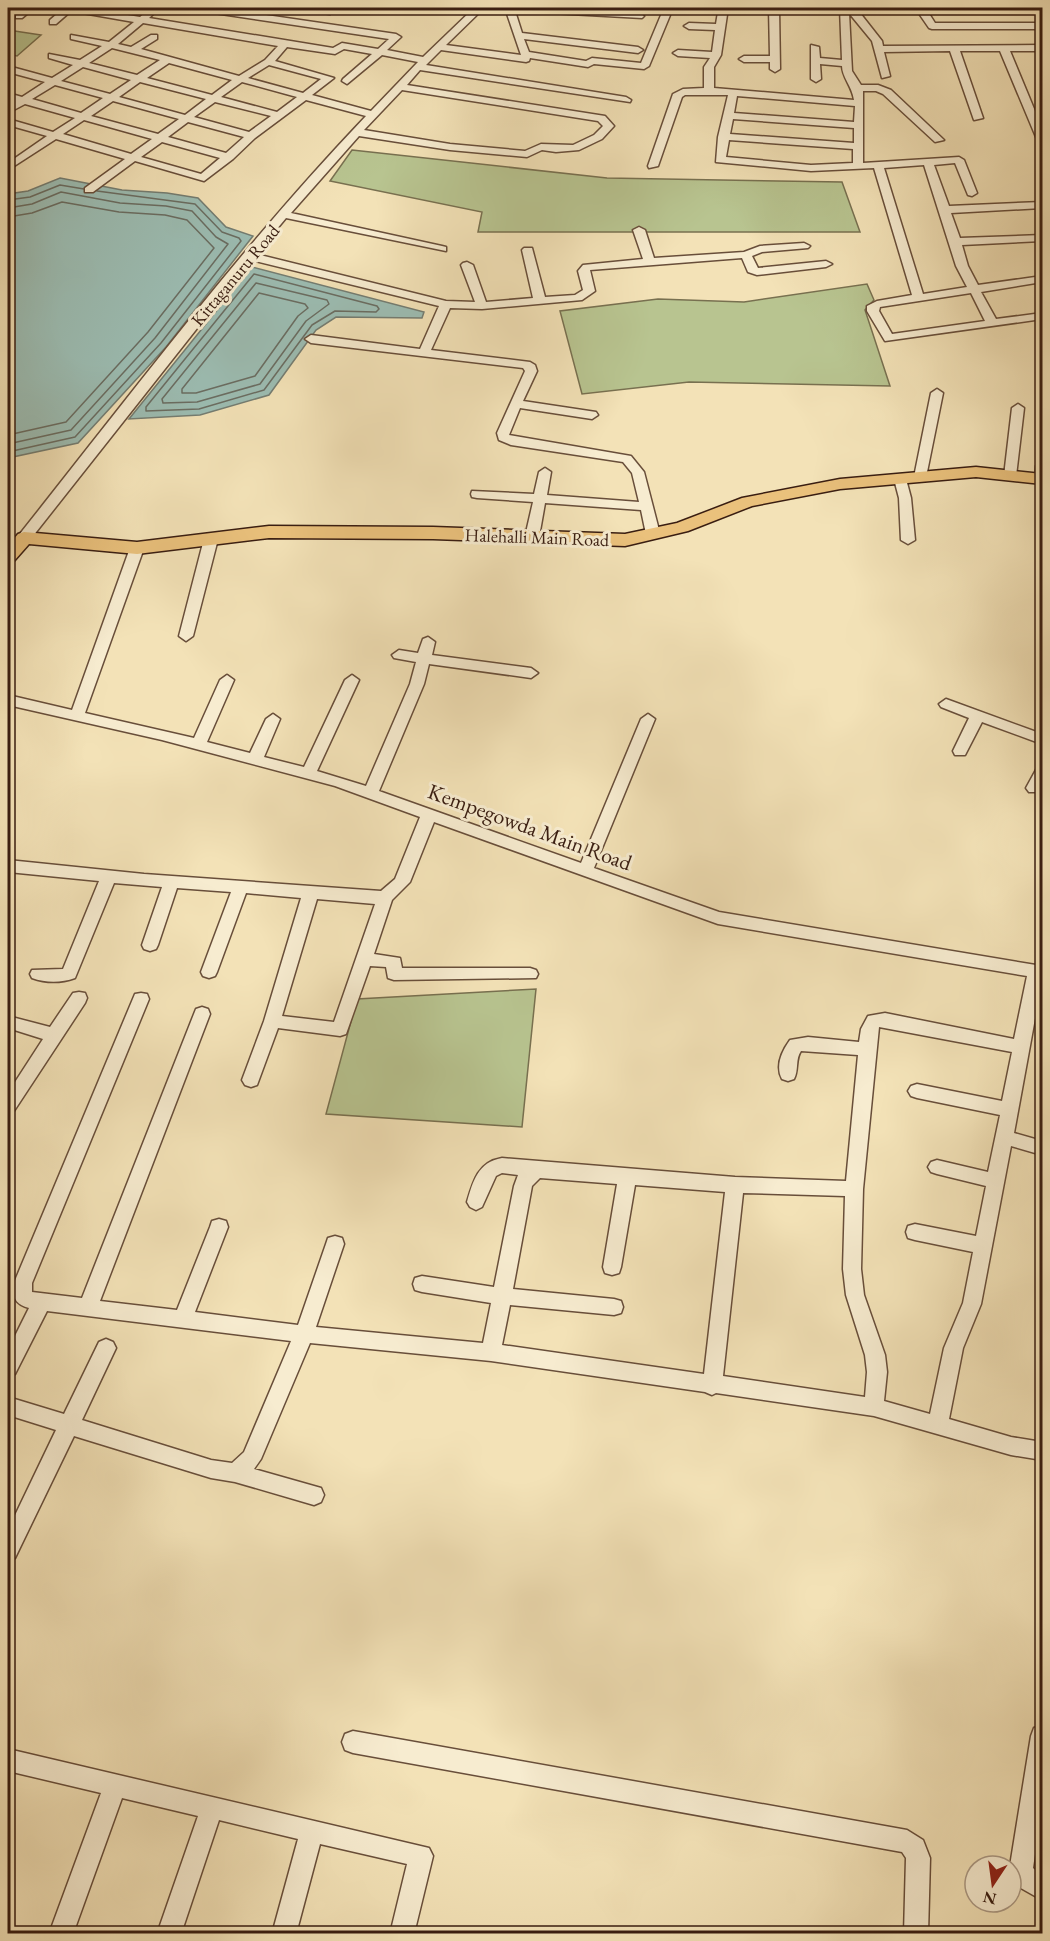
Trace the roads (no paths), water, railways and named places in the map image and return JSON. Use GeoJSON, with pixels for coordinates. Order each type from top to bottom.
{"type":"FeatureCollection","features":[{"type":"Feature","properties":{"kind":"main road","name":"Halehalli Main Road"},"geometry":{"type":"LineString","coordinates":[[24,538],[137,548],[269,532],[625,540],[682,527],[747,502],[840,484],[976,472],[1010,476],[1042,475]]}},
{"type":"Feature","properties":{"kind":"main road","name":"Kittaganuru Road"},"geometry":{"type":"LineString","coordinates":[[8,557],[24,538]]}},
{"type":"Feature","properties":{"kind":"street"},"geometry":{"type":"LineString","coordinates":[[20,16],[29,8]]}},
{"type":"Feature","properties":{"kind":"street"},"geometry":{"type":"LineString","coordinates":[[53,22],[70,8],[285,44],[335,51],[342,46],[380,52],[421,64],[563,85],[626,100]]}},
{"type":"Feature","properties":{"kind":"street"},"geometry":{"type":"LineString","coordinates":[[8,110],[79,63],[111,45],[156,8]]}},
{"type":"Feature","properties":{"kind":"street"},"geometry":{"type":"LineString","coordinates":[[201,8],[237,10],[396,37],[347,81]]}},
{"type":"Feature","properties":{"kind":"street"},"geometry":{"type":"LineString","coordinates":[[306,8],[330,11],[333,8]]}},
{"type":"Feature","properties":{"kind":"street","name":"Kittaganuru Road"},"geometry":{"type":"LineString","coordinates":[[24,538],[249,256],[357,132],[421,64],[479,8]]}},
{"type":"Feature","properties":{"kind":"street"},"geometry":{"type":"LineString","coordinates":[[526,60],[510,8],[639,16]]}},
{"type":"Feature","properties":{"kind":"street"},"geometry":{"type":"LineString","coordinates":[[438,47],[526,60],[588,64],[592,61],[644,66],[669,8]]}},
{"type":"Feature","properties":{"kind":"street"},"geometry":{"type":"LineString","coordinates":[[698,8],[723,8],[717,50],[709,67],[710,91]]}},
{"type":"Feature","properties":{"kind":"street"},"geometry":{"type":"LineString","coordinates":[[744,58],[775,64],[774,8]]}},
{"type":"Feature","properties":{"kind":"street"},"geometry":{"type":"LineString","coordinates":[[847,9],[1008,8]]}},
{"type":"Feature","properties":{"kind":"street"},"geometry":{"type":"LineString","coordinates":[[847,9],[874,34],[880,49],[885,76]]}},
{"type":"Feature","properties":{"kind":"street"},"geometry":{"type":"LineString","coordinates":[[847,9],[846,63],[849,77],[858,88],[860,103],[858,166]]}},
{"type":"Feature","properties":{"kind":"street"},"geometry":{"type":"LineString","coordinates":[[921,9],[932,26],[1042,26]]}},
{"type":"Feature","properties":{"kind":"street"},"geometry":{"type":"LineString","coordinates":[[97,21],[106,13]]}},
{"type":"Feature","properties":{"kind":"street"},"geometry":{"type":"LineString","coordinates":[[689,26],[720,27]]}},
{"type":"Feature","properties":{"kind":"street"},"geometry":{"type":"LineString","coordinates":[[518,35],[638,50]]}},
{"type":"Feature","properties":{"kind":"street"},"geometry":{"type":"LineString","coordinates":[[1025,35],[1037,48]]}},
{"type":"Feature","properties":{"kind":"street"},"geometry":{"type":"LineString","coordinates":[[74,37],[168,59],[374,115]]}},
{"type":"Feature","properties":{"kind":"street"},"geometry":{"type":"LineString","coordinates":[[133,50],[154,37]]}},
{"type":"Feature","properties":{"kind":"street"},"geometry":{"type":"LineString","coordinates":[[89,190],[213,98],[268,62],[285,44]]}},
{"type":"Feature","properties":{"kind":"street"},"geometry":{"type":"LineString","coordinates":[[814,47],[816,79]]}},
{"type":"Feature","properties":{"kind":"street"},"geometry":{"type":"LineString","coordinates":[[680,48],[717,50]]}},
{"type":"Feature","properties":{"kind":"street"},"geometry":{"type":"LineString","coordinates":[[954,48],[978,118]]}},
{"type":"Feature","properties":{"kind":"street"},"geometry":{"type":"LineString","coordinates":[[1004,48],[1040,131]]}},
{"type":"Feature","properties":{"kind":"street"},"geometry":{"type":"LineString","coordinates":[[880,49],[1037,48]]}},
{"type":"Feature","properties":{"kind":"street"},"geometry":{"type":"LineString","coordinates":[[52,56],[277,116]]}},
{"type":"Feature","properties":{"kind":"street"},"geometry":{"type":"LineString","coordinates":[[8,167],[168,59]]}},
{"type":"Feature","properties":{"kind":"street"},"geometry":{"type":"LineString","coordinates":[[815,61],[846,63]]}},
{"type":"Feature","properties":{"kind":"street"},"geometry":{"type":"LineString","coordinates":[[8,122],[203,178],[251,136],[329,78],[268,62]]}},
{"type":"Feature","properties":{"kind":"street"},"geometry":{"type":"LineString","coordinates":[[8,69],[110,99],[251,136]]}},
{"type":"Feature","properties":{"kind":"street"},"geometry":{"type":"LineString","coordinates":[[357,132],[450,147],[527,154],[541,147],[575,148],[598,137],[609,126],[601,118],[400,87]]}},
{"type":"Feature","properties":{"kind":"street"},"geometry":{"type":"LineString","coordinates":[[858,88],[878,88],[886,92],[939,140]]}},
{"type":"Feature","properties":{"kind":"street"},"geometry":{"type":"LineString","coordinates":[[653,166],[677,96],[682,92],[710,91],[860,103]]}},
{"type":"Feature","properties":{"kind":"street"},"geometry":{"type":"LineString","coordinates":[[733,93],[719,157],[722,167],[820,168],[959,160],[972,193]]}},
{"type":"Feature","properties":{"kind":"street"},"geometry":{"type":"LineString","coordinates":[[8,96],[229,157]]}},
{"type":"Feature","properties":{"kind":"street"},"geometry":{"type":"LineString","coordinates":[[1029,108],[1042,108]]}},
{"type":"Feature","properties":{"kind":"street"},"geometry":{"type":"LineString","coordinates":[[728,116],[858,125]]}},
{"type":"Feature","properties":{"kind":"street"},"geometry":{"type":"LineString","coordinates":[[723,136],[858,146]]}},
{"type":"Feature","properties":{"kind":"street"},"geometry":{"type":"LineString","coordinates":[[928,162],[962,266],[992,323]]}},
{"type":"Feature","properties":{"kind":"street"},"geometry":{"type":"LineString","coordinates":[[878,165],[896,229],[920,298]]}},
{"type":"Feature","properties":{"kind":"street"},"geometry":{"type":"LineString","coordinates":[[944,210],[1042,205]]}},
{"type":"Feature","properties":{"kind":"street"},"geometry":{"type":"LineString","coordinates":[[285,215],[442,249]]}},
{"type":"Feature","properties":{"kind":"street"},"geometry":{"type":"LineString","coordinates":[[639,230],[650,262]]}},
{"type":"Feature","properties":{"kind":"street"},"geometry":{"type":"LineString","coordinates":[[956,242],[1042,238]]}},
{"type":"Feature","properties":{"kind":"street"},"geometry":{"type":"LineString","coordinates":[[249,256],[446,304],[482,306],[578,298],[587,294],[584,271],[587,267],[746,255],[760,249],[804,246]]}},
{"type":"Feature","properties":{"kind":"street"},"geometry":{"type":"LineString","coordinates":[[528,250],[540,302]]}},
{"type":"Feature","properties":{"kind":"street"},"geometry":{"type":"LineString","coordinates":[[746,255],[752,270],[757,272],[826,264]]}},
{"type":"Feature","properties":{"kind":"street"},"geometry":{"type":"LineString","coordinates":[[467,265],[482,306]]}},
{"type":"Feature","properties":{"kind":"street"},"geometry":{"type":"LineString","coordinates":[[1042,279],[877,303],[873,306],[873,311],[889,338],[1042,316]]}},
{"type":"Feature","properties":{"kind":"street"},"geometry":{"type":"LineString","coordinates":[[425,351],[446,304]]}},
{"type":"Feature","properties":{"kind":"street"},"geometry":{"type":"LineString","coordinates":[[310,339],[425,351],[526,365],[531,368],[531,371],[503,433],[506,440],[627,459],[638,472],[653,534]]}},
{"type":"Feature","properties":{"kind":"street"},"geometry":{"type":"LineString","coordinates":[[920,477],[937,393]]}},
{"type":"Feature","properties":{"kind":"street"},"geometry":{"type":"LineString","coordinates":[[517,404],[592,414]]}},
{"type":"Feature","properties":{"kind":"street"},"geometry":{"type":"LineString","coordinates":[[1010,476],[1018,408]]}},
{"type":"Feature","properties":{"kind":"street"},"geometry":{"type":"LineString","coordinates":[[532,537],[545,472]]}},
{"type":"Feature","properties":{"kind":"street"},"geometry":{"type":"LineString","coordinates":[[900,479],[905,498],[908,540]]}},
{"type":"Feature","properties":{"kind":"street"},"geometry":{"type":"LineString","coordinates":[[477,494],[646,506]]}},
{"type":"Feature","properties":{"kind":"street"},"geometry":{"type":"LineString","coordinates":[[186,636],[211,539]]}},
{"type":"Feature","properties":{"kind":"street"},"geometry":{"type":"LineString","coordinates":[[77,716],[137,548]]}},
{"type":"Feature","properties":{"kind":"street"},"geometry":{"type":"LineString","coordinates":[[370,793],[417,684],[428,642]]}},
{"type":"Feature","properties":{"kind":"street"},"geometry":{"type":"LineString","coordinates":[[399,655],[531,673]]}},
{"type":"Feature","properties":{"kind":"street"},"geometry":{"type":"LineString","coordinates":[[198,745],[227,680]]}},
{"type":"Feature","properties":{"kind":"street"},"geometry":{"type":"LineString","coordinates":[[308,774],[352,680]]}},
{"type":"Feature","properties":{"kind":"street","name":"Kempegowda Main Road"},"geometry":{"type":"LineString","coordinates":[[8,700],[198,745],[370,793],[718,918],[1039,971]]}},
{"type":"Feature","properties":{"kind":"street"},"geometry":{"type":"LineString","coordinates":[[946,704],[1042,738]]}},
{"type":"Feature","properties":{"kind":"street"},"geometry":{"type":"LineString","coordinates":[[960,751],[978,715]]}},
{"type":"Feature","properties":{"kind":"street"},"geometry":{"type":"LineString","coordinates":[[255,760],[273,719]]}},
{"type":"Feature","properties":{"kind":"street"},"geometry":{"type":"LineString","coordinates":[[585,871],[648,719]]}},
{"type":"Feature","properties":{"kind":"street"},"geometry":{"type":"LineString","coordinates":[[1034,788],[1042,772]]}},
{"type":"Feature","properties":{"kind":"street"},"geometry":{"type":"LineString","coordinates":[[8,866],[108,878],[242,886],[372,898],[385,897],[402,882],[429,815]]}},
{"type":"Feature","properties":{"kind":"street"},"geometry":{"type":"LineString","coordinates":[[38,974],[60,976],[69,974],[108,878]]}},
{"type":"Feature","properties":{"kind":"street"},"geometry":{"type":"LineString","coordinates":[[150,945],[171,882]]}},
{"type":"Feature","properties":{"kind":"street"},"geometry":{"type":"LineString","coordinates":[[209,972],[242,886]]}},
{"type":"Feature","properties":{"kind":"street"},"geometry":{"type":"LineString","coordinates":[[251,1080],[272,1021],[311,892]]}},
{"type":"Feature","properties":{"kind":"street"},"geometry":{"type":"LineString","coordinates":[[272,1021],[340,1029],[385,897]]}},
{"type":"Feature","properties":{"kind":"street"},"geometry":{"type":"LineString","coordinates":[[364,959],[394,962],[394,974],[530,974]]}},
{"type":"Feature","properties":{"kind":"street"},"geometry":{"type":"LineString","coordinates":[[939,1425],[952,1351],[972,1304],[1039,971]]}},
{"type":"Feature","properties":{"kind":"street"},"geometry":{"type":"LineString","coordinates":[[8,1106],[79,998]]}},
{"type":"Feature","properties":{"kind":"street"},"geometry":{"type":"LineString","coordinates":[[141,999],[23,1283],[22,1295],[27,1299],[304,1334],[491,1352],[712,1386],[874,1407],[1011,1446],[1042,1451]]}},
{"type":"Feature","properties":{"kind":"street"},"geometry":{"type":"LineString","coordinates":[[88,1307],[202,1014]]}},
{"type":"Feature","properties":{"kind":"street"},"geometry":{"type":"LineString","coordinates":[[874,1407],[877,1372],[875,1355],[852,1280],[854,1189],[869,1029],[874,1021],[880,1020],[1022,1047]]}},
{"type":"Feature","properties":{"kind":"street"},"geometry":{"type":"LineString","coordinates":[[8,1022],[48,1033],[52,1037]]}},
{"type":"Feature","properties":{"kind":"street"},"geometry":{"type":"LineString","coordinates":[[788,1074],[790,1053],[796,1045],[867,1049]]}},
{"type":"Feature","properties":{"kind":"street"},"geometry":{"type":"LineString","coordinates":[[917,1091],[1010,1110]]}},
{"type":"Feature","properties":{"kind":"street"},"geometry":{"type":"LineString","coordinates":[[1004,1137],[1042,1148]]}},
{"type":"Feature","properties":{"kind":"street"},"geometry":{"type":"LineString","coordinates":[[476,1202],[482,1178],[488,1169],[495,1166],[735,1185],[854,1189]]}},
{"type":"Feature","properties":{"kind":"street"},"geometry":{"type":"LineString","coordinates":[[937,1167],[996,1181]]}},
{"type":"Feature","properties":{"kind":"street"},"geometry":{"type":"LineString","coordinates":[[491,1352],[523,1186],[526,1178],[537,1170]]}},
{"type":"Feature","properties":{"kind":"street"},"geometry":{"type":"LineString","coordinates":[[612,1267],[627,1176]]}},
{"type":"Feature","properties":{"kind":"street"},"geometry":{"type":"LineString","coordinates":[[712,1386],[735,1185]]}},
{"type":"Feature","properties":{"kind":"street"},"geometry":{"type":"LineString","coordinates":[[183,1318],[219,1227]]}},
{"type":"Feature","properties":{"kind":"street"},"geometry":{"type":"LineString","coordinates":[[915,1232],[984,1246]]}},
{"type":"Feature","properties":{"kind":"street"},"geometry":{"type":"LineString","coordinates":[[235,1473],[251,1459],[304,1334],[335,1244]]}},
{"type":"Feature","properties":{"kind":"street"},"geometry":{"type":"LineString","coordinates":[[422,1284],[502,1296],[614,1307]]}},
{"type":"Feature","properties":{"kind":"street"},"geometry":{"type":"LineString","coordinates":[[8,1368],[42,1302]]}},
{"type":"Feature","properties":{"kind":"street"},"geometry":{"type":"LineString","coordinates":[[8,1551],[106,1348]]}},
{"type":"Feature","properties":{"kind":"street"},"geometry":{"type":"LineString","coordinates":[[8,1407],[211,1469],[235,1473],[314,1495]]}},
{"type":"Feature","properties":{"kind":"street"},"geometry":{"type":"LineString","coordinates":[[1042,1736],[1021,1869],[1023,1876],[1032,1884],[1042,1888]]}},
{"type":"Feature","properties":{"kind":"street"},"geometry":{"type":"LineString","coordinates":[[353,1742],[907,1841],[915,1848],[918,1858],[915,1934]]}},
{"type":"Feature","properties":{"kind":"street"},"geometry":{"type":"LineString","coordinates":[[8,1760],[421,1856],[402,1934]]}},
{"type":"Feature","properties":{"kind":"street"},"geometry":{"type":"LineString","coordinates":[[61,1934],[115,1785]]}},
{"type":"Feature","properties":{"kind":"street"},"geometry":{"type":"LineString","coordinates":[[169,1934],[213,1808]]}},
{"type":"Feature","properties":{"kind":"street"},"geometry":{"type":"LineString","coordinates":[[284,1934],[312,1831]]}},
{"type":"Feature","properties":{"kind":"water"},"geometry":{"type":"Polygon","coordinates":[[[60,178],[122,190],[198,198],[226,227],[253,236],[166,347],[78,443],[8,458],[8,194],[28,191],[60,178]]]}},
{"type":"Feature","properties":{"kind":"water"},"geometry":{"type":"Polygon","coordinates":[[[252,267],[424,312],[422,318],[336,317],[316,330],[269,395],[200,415],[129,419],[252,267]]]}}]}
